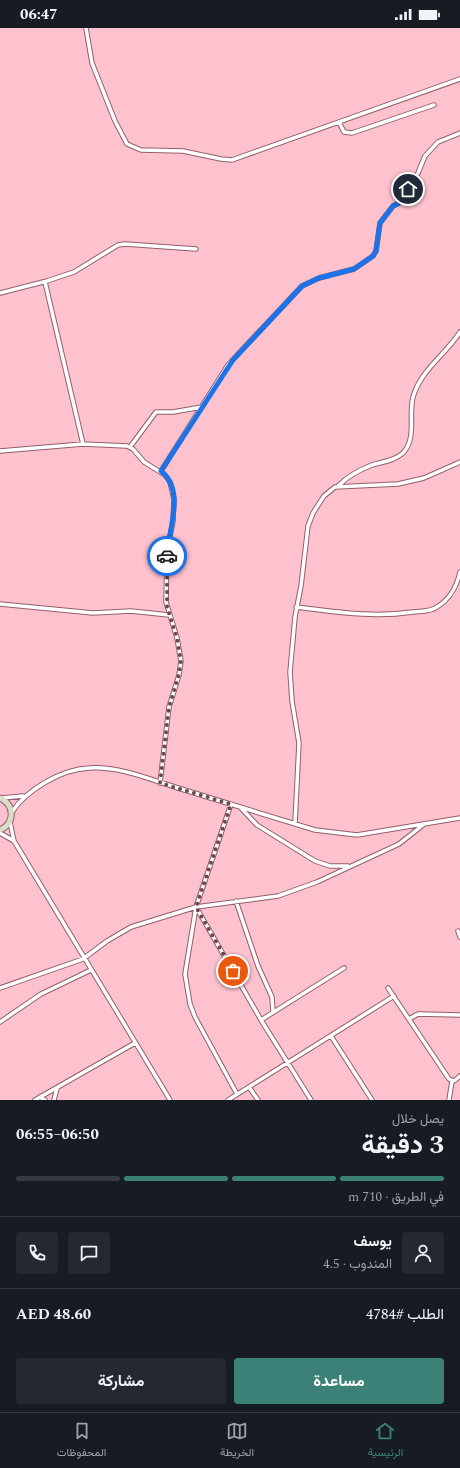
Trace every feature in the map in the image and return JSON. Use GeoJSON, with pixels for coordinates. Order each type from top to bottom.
{"type":"FeatureCollection","features":[{"type":"Feature","properties":{"kind":"street"},"geometry":{"type":"LineString","coordinates":[[86,28],[92,63],[115,121],[127,144],[136,149],[187,151],[228,160],[460,79]]}},
{"type":"Feature","properties":{"kind":"street"},"geometry":{"type":"LineString","coordinates":[[339,122],[344,132],[352,133],[434,105]]}},
{"type":"Feature","properties":{"kind":"street"},"geometry":{"type":"LineString","coordinates":[[161,471],[233,360],[297,290],[313,280],[357,268],[373,256],[376,251],[380,223],[393,206],[402,201],[425,156],[438,142],[460,133]]}},
{"type":"Feature","properties":{"kind":"street"},"geometry":{"type":"LineString","coordinates":[[0,293],[45,282],[74,272],[118,245],[125,244],[196,248]]}},
{"type":"Feature","properties":{"kind":"street"},"geometry":{"type":"LineString","coordinates":[[45,282],[84,444]]}},
{"type":"Feature","properties":{"kind":"street"},"geometry":{"type":"LineString","coordinates":[[295,824],[299,743],[290,677],[292,637],[311,517],[322,498],[330,490],[337,487],[357,472],[394,458],[404,450],[411,435],[411,407],[415,390],[432,364],[452,344],[460,332]]}},
{"type":"Feature","properties":{"kind":"street"},"geometry":{"type":"LineString","coordinates":[[130,447],[152,415],[156,412],[173,412],[202,407]]}},
{"type":"Feature","properties":{"kind":"street"},"geometry":{"type":"LineString","coordinates":[[0,451],[84,444],[130,447],[144,462],[161,471],[170,482],[174,499],[173,521],[166,564],[166,602],[177,638],[181,661],[179,674],[169,707],[160,783]]}},
{"type":"Feature","properties":{"kind":"street"},"geometry":{"type":"LineString","coordinates":[[337,487],[398,484],[424,478],[460,462]]}},
{"type":"Feature","properties":{"kind":"street"},"geometry":{"type":"LineString","coordinates":[[296,607],[376,616],[431,610],[440,606],[452,592],[457,584],[460,572]]}},
{"type":"Feature","properties":{"kind":"street"},"geometry":{"type":"LineString","coordinates":[[0,604],[94,613],[131,611],[169,615]]}},
{"type":"Feature","properties":{"kind":"street"},"geometry":{"type":"LineString","coordinates":[[0,798],[24,796],[51,780],[74,770],[87,768],[111,769],[315,830],[351,834],[460,818]]}},
{"type":"Feature","properties":{"kind":"street"},"geometry":{"type":"LineString","coordinates":[[24,796],[12,812],[10,830],[14,841],[83,959],[170,1100]]}},
{"type":"Feature","properties":{"kind":"street"},"geometry":{"type":"LineString","coordinates":[[0,798],[8,803],[12,812]]}},
{"type":"Feature","properties":{"kind":"street"},"geometry":{"type":"LineString","coordinates":[[231,804],[196,907],[184,974],[186,990],[195,1016],[237,1094]]}},
{"type":"Feature","properties":{"kind":"street"},"geometry":{"type":"LineString","coordinates":[[240,807],[257,825],[315,861],[336,867],[352,865]]}},
{"type":"Feature","properties":{"kind":"street"},"geometry":{"type":"LineString","coordinates":[[10,822],[0,832],[14,841]]}},
{"type":"Feature","properties":{"kind":"street"},"geometry":{"type":"LineString","coordinates":[[0,988],[83,959],[117,935],[132,927],[196,907],[285,894],[317,882],[399,844],[423,824]]}},
{"type":"Feature","properties":{"kind":"street"},"geometry":{"type":"LineString","coordinates":[[236,901],[258,966],[272,997],[273,1012]]}},
{"type":"Feature","properties":{"kind":"street"},"geometry":{"type":"LineString","coordinates":[[196,907],[261,1020],[311,1100]]}},
{"type":"Feature","properties":{"kind":"street"},"geometry":{"type":"LineString","coordinates":[[458,931],[460,937]]}},
{"type":"Feature","properties":{"kind":"street"},"geometry":{"type":"LineString","coordinates":[[261,1020],[344,968]]}},
{"type":"Feature","properties":{"kind":"street"},"geometry":{"type":"LineString","coordinates":[[0,1022],[41,994],[91,970]]}},
{"type":"Feature","properties":{"kind":"street"},"geometry":{"type":"LineString","coordinates":[[388,988],[448,1078],[452,1081]]}},
{"type":"Feature","properties":{"kind":"street"},"geometry":{"type":"LineString","coordinates":[[228,1100],[394,996]]}},
{"type":"Feature","properties":{"kind":"street"},"geometry":{"type":"LineString","coordinates":[[409,1019],[418,1014],[460,1015]]}},
{"type":"Feature","properties":{"kind":"street"},"geometry":{"type":"LineString","coordinates":[[331,1036],[372,1100]]}},
{"type":"Feature","properties":{"kind":"street"},"geometry":{"type":"LineString","coordinates":[[35,1100],[135,1043]]}},
{"type":"Feature","properties":{"kind":"street"},"geometry":{"type":"LineString","coordinates":[[449,1100],[452,1081],[460,1076]]}},
{"type":"Feature","properties":{"kind":"street"},"geometry":{"type":"LineString","coordinates":[[250,1086],[258,1100]]}},
{"type":"Feature","properties":{"kind":"street"},"geometry":{"type":"LineString","coordinates":[[54,1100],[58,1087]]}},
{"type":"Feature","properties":{"kind":"street"},"geometry":{"type":"LineString","coordinates":[[40,1097],[45,1100]]}},
{"type":"Feature","properties":{"kind":"way so far"},"geometry":{"type":"LineString","coordinates":[[167,556],[167,607],[181,654],[181,668],[169,707],[160,783],[231,804],[196,907],[233,971]]}},
{"type":"Feature","properties":{"kind":"route"},"geometry":{"type":"LineString","coordinates":[[167,556],[173,521],[174,499],[170,482],[161,471],[228,366],[302,286],[319,278],[354,269],[373,256],[376,251],[377,233],[380,223],[394,205],[402,202],[408,189]]}}]}
